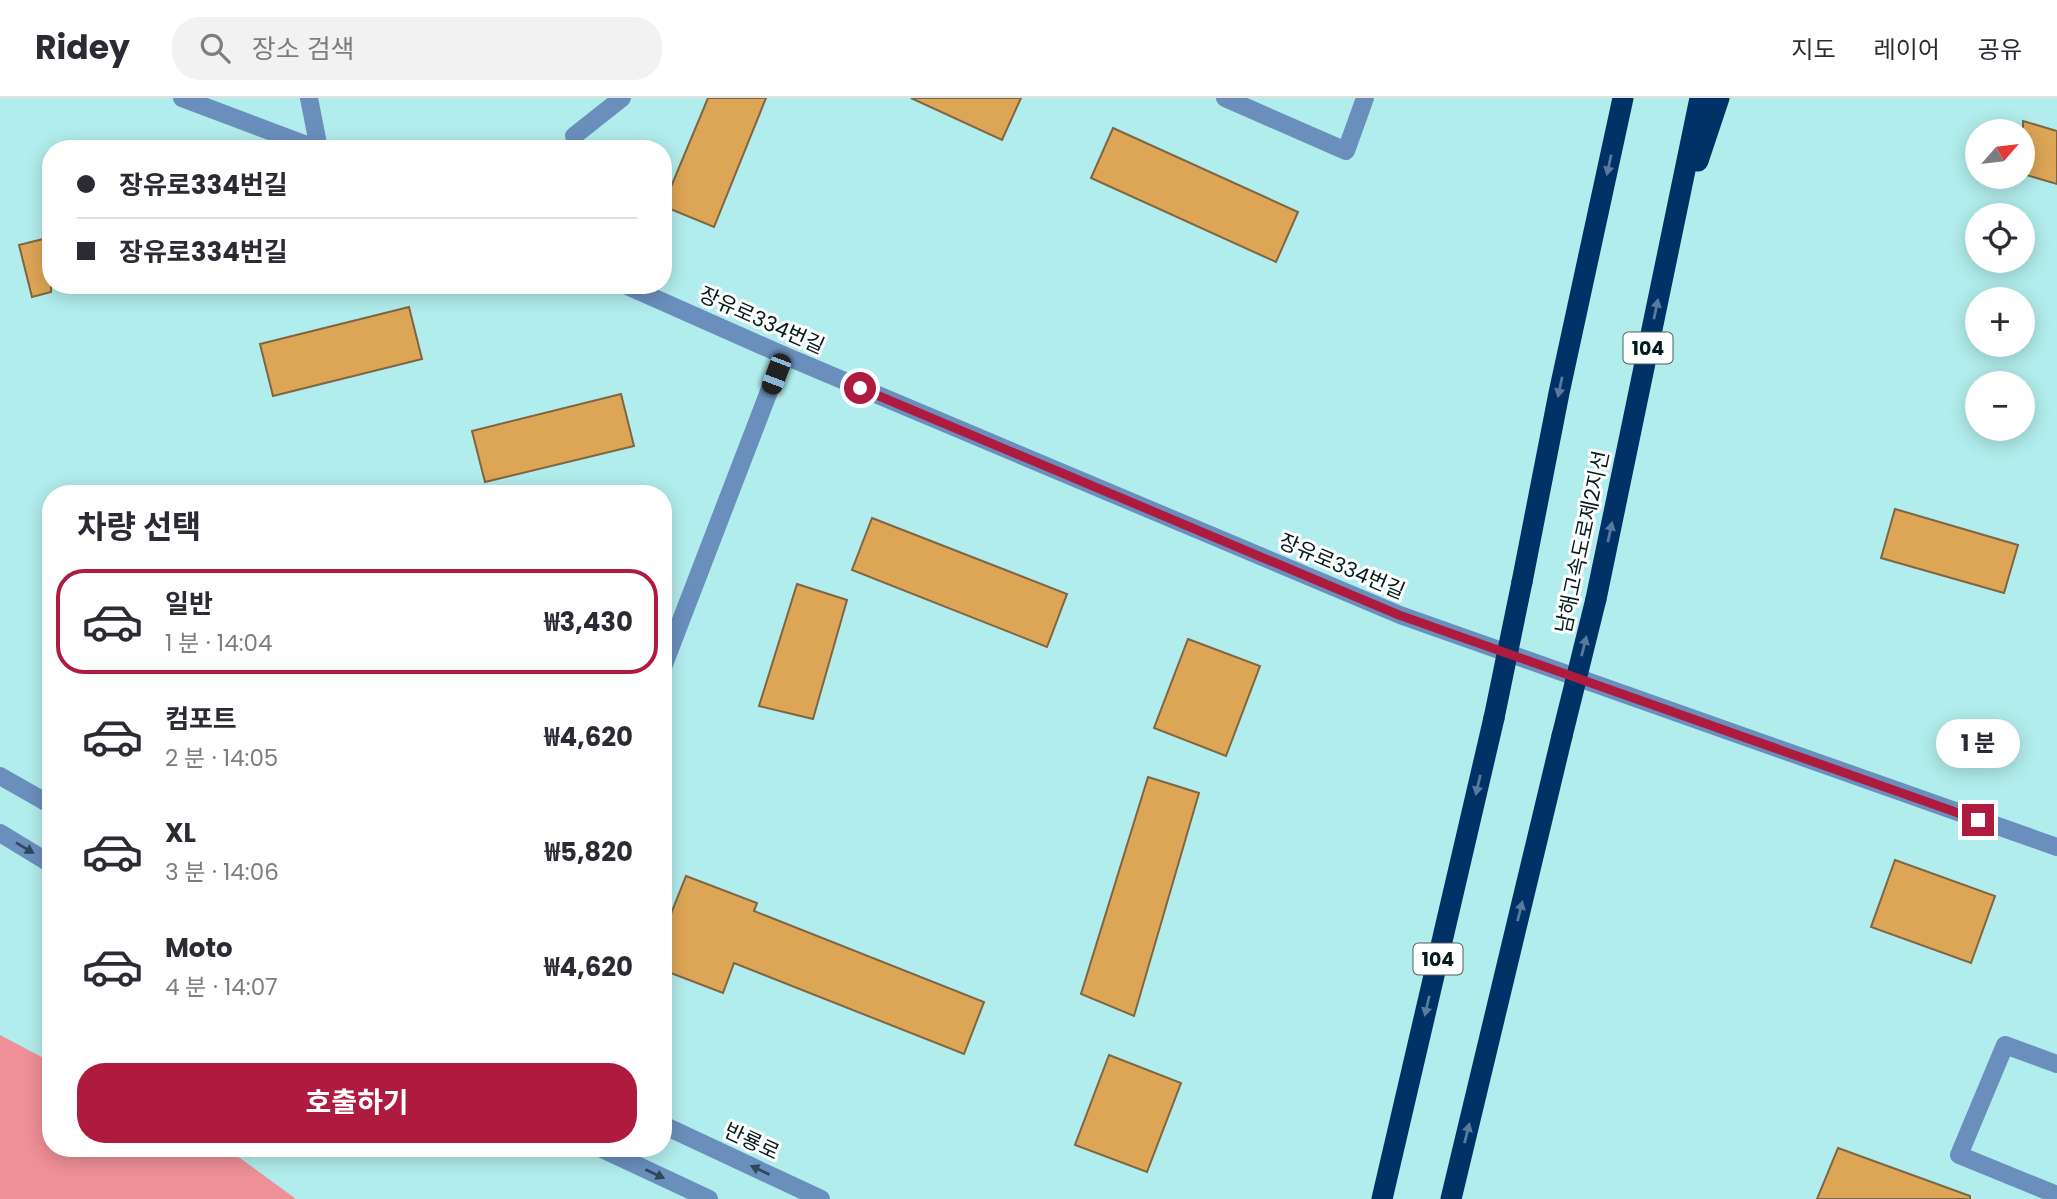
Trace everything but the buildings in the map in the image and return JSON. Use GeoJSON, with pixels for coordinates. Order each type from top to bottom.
{"type":"FeatureCollection","features":[{"type":"Feature","properties":{"kind":"highway","name":"104"},"geometry":{"type":"LineString","coordinates":[[1382,1199],[1494,718],[1559,393],[1623,98]]}},
{"type":"Feature","properties":{"kind":"highway","name":"남해고속도로제2지선"},"geometry":{"type":"LineString","coordinates":[[1451,1199],[1596,598],[1700,98]]}},
{"type":"Feature","properties":{"kind":"highway"},"geometry":{"type":"LineString","coordinates":[[1667,256],[1719,98]]}},
{"type":"Feature","properties":{"kind":"street"},"geometry":{"type":"LineString","coordinates":[[182,98],[294,140]]}},
{"type":"Feature","properties":{"kind":"street"},"geometry":{"type":"LineString","coordinates":[[309,98],[316,140]]}},
{"type":"Feature","properties":{"kind":"street"},"geometry":{"type":"LineString","coordinates":[[574,136],[622,98]]}},
{"type":"Feature","properties":{"kind":"street"},"geometry":{"type":"LineString","coordinates":[[1225,98],[1346,151],[1364,98]]}},
{"type":"Feature","properties":{"kind":"street","name":"장유로334번길"},"geometry":{"type":"LineString","coordinates":[[645,294],[783,355],[1399,615],[2057,847]]}},
{"type":"Feature","properties":{"kind":"street"},"geometry":{"type":"LineString","coordinates":[[672,644],[783,355]]}},
{"type":"Feature","properties":{"kind":"street"},"geometry":{"type":"LineString","coordinates":[[0,776],[42,800]]}},
{"type":"Feature","properties":{"kind":"street"},"geometry":{"type":"LineString","coordinates":[[0,833],[42,859]]}},
{"type":"Feature","properties":{"kind":"street"},"geometry":{"type":"LineString","coordinates":[[2057,1065],[2005,1045],[1959,1155],[2057,1195]]}},
{"type":"Feature","properties":{"kind":"street","name":"반룡로"},"geometry":{"type":"LineString","coordinates":[[672,1129],[821,1199]]}},
{"type":"Feature","properties":{"kind":"street"},"geometry":{"type":"LineString","coordinates":[[619,1157],[709,1199]]}},
{"type":"Feature","properties":{"kind":"shaded area"},"geometry":{"type":"Polygon","coordinates":[[[0,1035],[42,1057],[42,1157],[238,1157],[296,1199],[0,1199],[0,1035]]]}},
{"type":"Feature","properties":{"kind":"route"},"geometry":{"type":"LineString","coordinates":[[860,388],[1399,615],[1978,820]]}}]}
